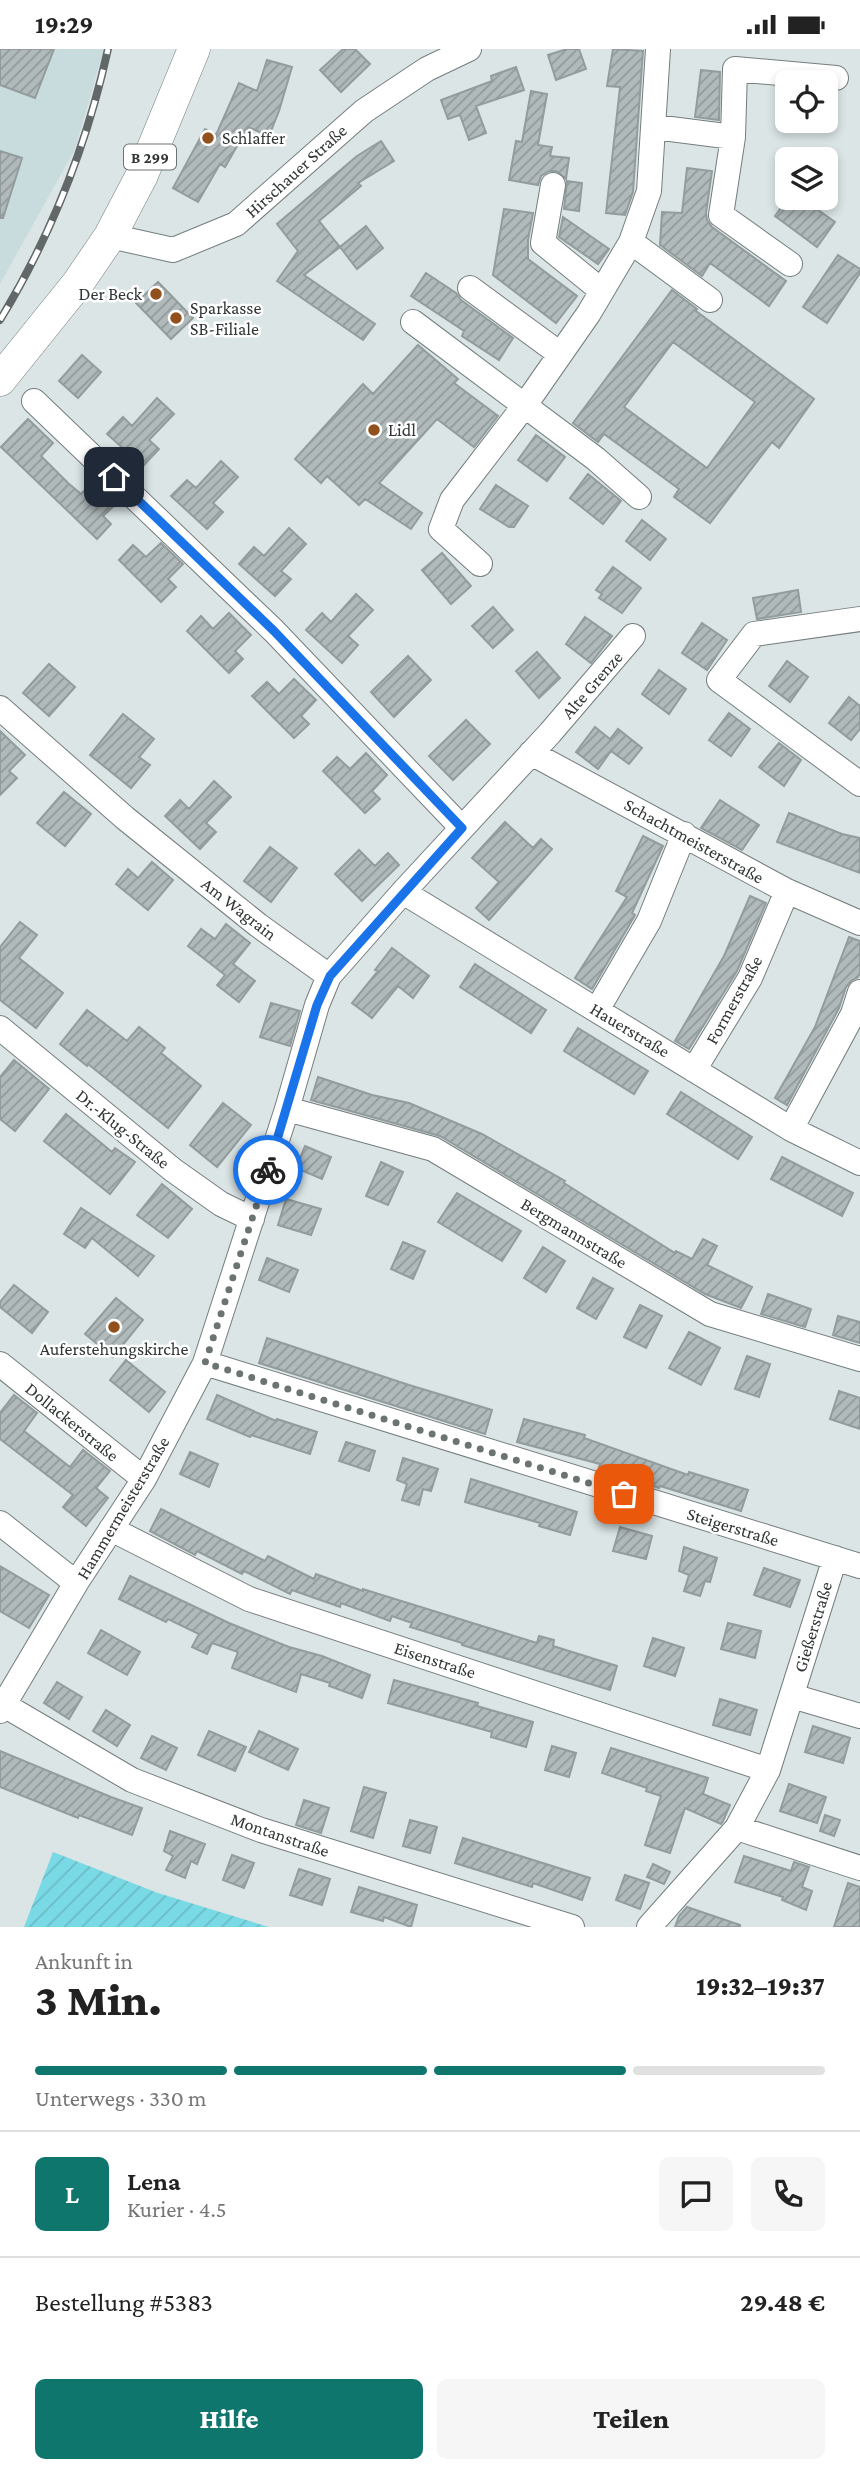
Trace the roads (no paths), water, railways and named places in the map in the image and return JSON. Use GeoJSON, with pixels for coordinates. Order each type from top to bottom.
{"type":"FeatureCollection","features":[{"type":"Feature","properties":{"kind":"main road","name":"B 299"},"geometry":{"type":"LineString","coordinates":[[0,380],[78,283],[110,236],[142,175],[194,49]]}},
{"type":"Feature","properties":{"kind":"street","name":"Hirschauer Straße"},"geometry":{"type":"LineString","coordinates":[[110,236],[173,250],[236,224],[364,111],[426,69],[469,49]]}},
{"type":"Feature","properties":{"kind":"street"},"geometry":{"type":"LineString","coordinates":[[480,564],[440,529],[452,500],[561,354],[631,242],[649,191],[658,49]]}},
{"type":"Feature","properties":{"kind":"street"},"geometry":{"type":"LineString","coordinates":[[775,73],[735,69],[733,137],[720,215],[790,264]]}},
{"type":"Feature","properties":{"kind":"street"},"geometry":{"type":"LineString","coordinates":[[655,127],[733,137]]}},
{"type":"Feature","properties":{"kind":"street"},"geometry":{"type":"LineString","coordinates":[[553,185],[543,243],[602,291]]}},
{"type":"Feature","properties":{"kind":"street"},"geometry":{"type":"LineString","coordinates":[[631,242],[710,300]]}},
{"type":"Feature","properties":{"kind":"street"},"geometry":{"type":"LineString","coordinates":[[470,288],[561,354]]}},
{"type":"Feature","properties":{"kind":"street"},"geometry":{"type":"LineString","coordinates":[[413,322],[596,459],[639,497]]}},
{"type":"Feature","properties":{"kind":"street"},"geometry":{"type":"LineString","coordinates":[[34,401],[274,631],[462,828]]}},
{"type":"Feature","properties":{"kind":"street"},"geometry":{"type":"LineString","coordinates":[[860,619],[754,635],[719,680],[860,784]]}},
{"type":"Feature","properties":{"kind":"street","name":"Alte Grenze"},"geometry":{"type":"LineString","coordinates":[[531,753],[633,636]]}},
{"type":"Feature","properties":{"kind":"street","name":"Am Wagrain"},"geometry":{"type":"LineString","coordinates":[[0,708],[125,818],[258,925],[330,976]]}},
{"type":"Feature","properties":{"kind":"street"},"geometry":{"type":"LineString","coordinates":[[330,976],[531,753]]}},
{"type":"Feature","properties":{"kind":"street","name":"Schachtmeisterstraße"},"geometry":{"type":"LineString","coordinates":[[531,753],[787,891],[860,923]]}},
{"type":"Feature","properties":{"kind":"street"},"geometry":{"type":"LineString","coordinates":[[597,1010],[649,921],[684,834]]}},
{"type":"Feature","properties":{"kind":"street","name":"Formerstraße"},"geometry":{"type":"LineString","coordinates":[[694,1070],[750,978],[787,891]]}},
{"type":"Feature","properties":{"kind":"street","name":"Hauerstraße"},"geometry":{"type":"LineString","coordinates":[[403,892],[791,1129],[860,1163]]}},
{"type":"Feature","properties":{"kind":"street","name":"Hammermeisterstraße"},"geometry":{"type":"LineString","coordinates":[[2,1708],[76,1583],[144,1479],[205,1363],[287,1109],[317,1005],[330,976]]}},
{"type":"Feature","properties":{"kind":"street"},"geometry":{"type":"LineString","coordinates":[[791,1129],[853,1014],[860,992]]}},
{"type":"Feature","properties":{"kind":"street","name":"Dr.-Klug-Straße"},"geometry":{"type":"LineString","coordinates":[[0,1028],[173,1170],[221,1204],[252,1219]]}},
{"type":"Feature","properties":{"kind":"street","name":"Bergmannstraße"},"geometry":{"type":"LineString","coordinates":[[287,1109],[433,1149],[710,1314],[860,1359]]}},
{"type":"Feature","properties":{"kind":"street","name":"Steigerstraße"},"geometry":{"type":"LineString","coordinates":[[205,1363],[860,1566]]}},
{"type":"Feature","properties":{"kind":"street","name":"Dollackerstraße"},"geometry":{"type":"LineString","coordinates":[[0,1364],[144,1479]]}},
{"type":"Feature","properties":{"kind":"street"},"geometry":{"type":"LineString","coordinates":[[0,1523],[76,1583]]}},
{"type":"Feature","properties":{"kind":"street","name":"Eisenstraße"},"geometry":{"type":"LineString","coordinates":[[111,1529],[249,1599],[768,1770]]}},
{"type":"Feature","properties":{"kind":"street","name":"Gießerstraße"},"geometry":{"type":"LineString","coordinates":[[649,1927],[737,1828],[768,1770],[835,1558]]}},
{"type":"Feature","properties":{"kind":"street","name":"Gießerstraße"},"geometry":{"type":"LineString","coordinates":[[792,1696],[860,1716]]}},
{"type":"Feature","properties":{"kind":"street","name":"Montanstraße"},"geometry":{"type":"LineString","coordinates":[[2,1708],[132,1780],[261,1830],[572,1927]]}},
{"type":"Feature","properties":{"kind":"street"},"geometry":{"type":"LineString","coordinates":[[737,1828],[860,1868]]}},
{"type":"Feature","properties":{"kind":"railway"},"geometry":{"type":"LineString","coordinates":[[0,320],[35,256],[65,189],[89,120],[108,49]]}},
{"type":"Feature","properties":{"kind":"place","name":"Schlaffer"},"geometry":{"type":"Point","coordinates":[208,138]}},
{"type":"Feature","properties":{"kind":"place","name":"Der Beck"},"geometry":{"type":"Point","coordinates":[156,294]}},
{"type":"Feature","properties":{"kind":"place","name":"Sparkasse SB-Filiale"},"geometry":{"type":"Point","coordinates":[176,318]}},
{"type":"Feature","properties":{"kind":"place","name":"Lidl"},"geometry":{"type":"Point","coordinates":[374,430]}},
{"type":"Feature","properties":{"kind":"place","name":"Auferstehungskirche"},"geometry":{"type":"Point","coordinates":[114,1327]}}]}
